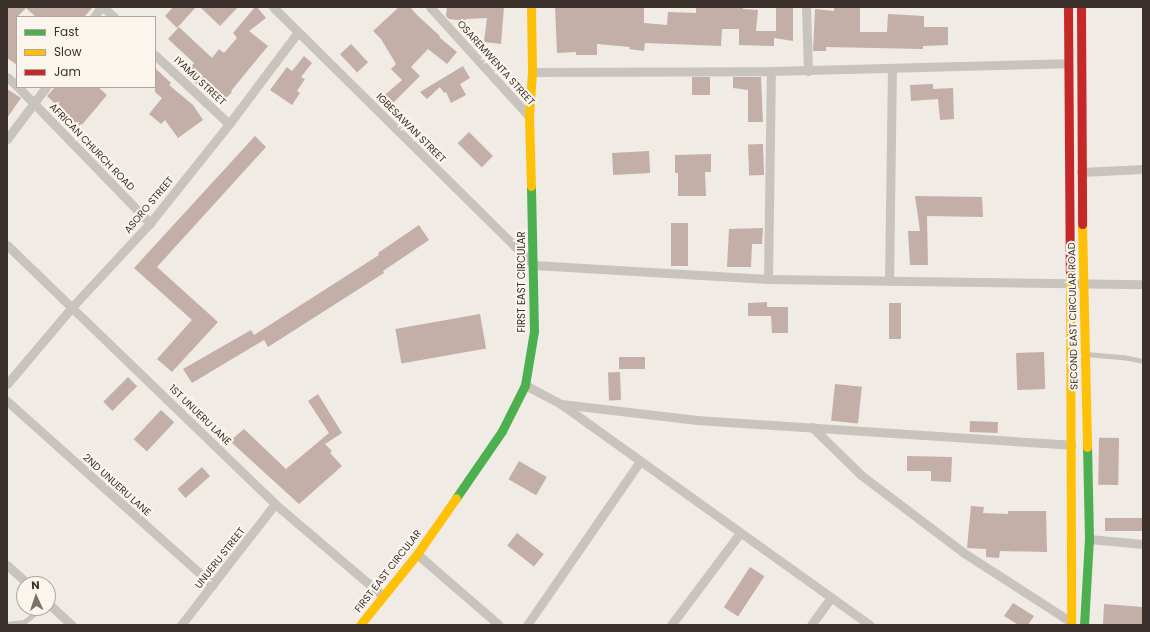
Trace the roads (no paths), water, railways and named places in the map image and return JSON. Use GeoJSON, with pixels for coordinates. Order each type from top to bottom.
{"type":"FeatureCollection","features":[{"type":"Feature","properties":{"kind":"main road","name":"FIRST EAST CIRCULAR"},"geometry":{"type":"LineString","coordinates":[[360,625],[382,595],[417,554],[502,431],[525,385],[534,331],[534,265],[529,116],[532,72],[531,7]]}},
{"type":"Feature","properties":{"kind":"main road","name":"SECOND EAST CIRCULAR ROAD"},"geometry":{"type":"LineString","coordinates":[[1068,7],[1071,624]]}},
{"type":"Feature","properties":{"kind":"main road","name":"SECOND EAST CIRCULAR ROAD"},"geometry":{"type":"LineString","coordinates":[[1081,7],[1081,172],[1089,539],[1084,625]]}},
{"type":"Feature","properties":{"kind":"street"},"geometry":{"type":"LineString","coordinates":[[95,16],[102,7],[113,16]]}},
{"type":"Feature","properties":{"kind":"street","name":"IGBESAWAN STREET"},"geometry":{"type":"LineString","coordinates":[[273,7],[534,265]]}},
{"type":"Feature","properties":{"kind":"street","name":"OSAREMWENTA STREET"},"geometry":{"type":"LineString","coordinates":[[430,7],[529,116]]}},
{"type":"Feature","properties":{"kind":"street"},"geometry":{"type":"LineString","coordinates":[[806,7],[808,70]]}},
{"type":"Feature","properties":{"kind":"street","name":"ASORO STREET"},"geometry":{"type":"LineString","coordinates":[[7,384],[72,307],[150,223],[229,124],[298,32]]}},
{"type":"Feature","properties":{"kind":"street","name":"IYAMU STREET"},"geometry":{"type":"LineString","coordinates":[[156,56],[229,124]]}},
{"type":"Feature","properties":{"kind":"street"},"geometry":{"type":"LineString","coordinates":[[532,72],[892,69],[1068,63]]}},
{"type":"Feature","properties":{"kind":"street"},"geometry":{"type":"LineString","coordinates":[[889,281],[892,69]]}},
{"type":"Feature","properties":{"kind":"street"},"geometry":{"type":"LineString","coordinates":[[768,279],[771,71]]}},
{"type":"Feature","properties":{"kind":"street","name":"AFRICAN CHURCH ROAD"},"geometry":{"type":"LineString","coordinates":[[7,77],[16,86]]}},
{"type":"Feature","properties":{"kind":"street","name":"AFRICAN CHURCH ROAD"},"geometry":{"type":"LineString","coordinates":[[18,88],[35,103],[150,223]]}},
{"type":"Feature","properties":{"kind":"street"},"geometry":{"type":"LineString","coordinates":[[7,139],[45,88]]}},
{"type":"Feature","properties":{"kind":"street"},"geometry":{"type":"LineString","coordinates":[[1081,172],[1143,169]]}},
{"type":"Feature","properties":{"kind":"street","name":"1ST UNUERU LANE"},"geometry":{"type":"LineString","coordinates":[[7,245],[275,504],[382,595]]}},
{"type":"Feature","properties":{"kind":"street"},"geometry":{"type":"LineString","coordinates":[[534,265],[768,279],[1143,284]]}},
{"type":"Feature","properties":{"kind":"street"},"geometry":{"type":"LineString","coordinates":[[525,385],[561,404],[870,625]]}},
{"type":"Feature","properties":{"kind":"street","name":"2ND UNUERU LANE"},"geometry":{"type":"LineString","coordinates":[[7,401],[213,585]]}},
{"type":"Feature","properties":{"kind":"street"},"geometry":{"type":"LineString","coordinates":[[561,404],[697,420],[1071,445]]}},
{"type":"Feature","properties":{"kind":"street"},"geometry":{"type":"LineString","coordinates":[[812,427],[862,475],[952,544],[1071,624]]}},
{"type":"Feature","properties":{"kind":"street"},"geometry":{"type":"LineString","coordinates":[[527,625],[640,461]]}},
{"type":"Feature","properties":{"kind":"street","name":"UNUERU STREET"},"geometry":{"type":"LineString","coordinates":[[181,625],[275,504]]}},
{"type":"Feature","properties":{"kind":"street"},"geometry":{"type":"LineString","coordinates":[[671,625],[740,533]]}},
{"type":"Feature","properties":{"kind":"street"},"geometry":{"type":"LineString","coordinates":[[1089,539],[1143,544]]}},
{"type":"Feature","properties":{"kind":"street"},"geometry":{"type":"LineString","coordinates":[[417,554],[499,625]]}},
{"type":"Feature","properties":{"kind":"street"},"geometry":{"type":"LineString","coordinates":[[7,565],[19,576]]}},
{"type":"Feature","properties":{"kind":"street"},"geometry":{"type":"LineString","coordinates":[[811,625],[831,597]]}},
{"type":"Feature","properties":{"kind":"street"},"geometry":{"type":"LineString","coordinates":[[56,610],[72,625]]}},
{"type":"Feature","properties":{"kind":"lane"},"geometry":{"type":"LineString","coordinates":[[1086,354],[1123,357],[1143,361]]}},
{"type":"Feature","properties":{"kind":"lane"},"geometry":{"type":"LineString","coordinates":[[7,624],[24,622],[32,616]]}}]}
